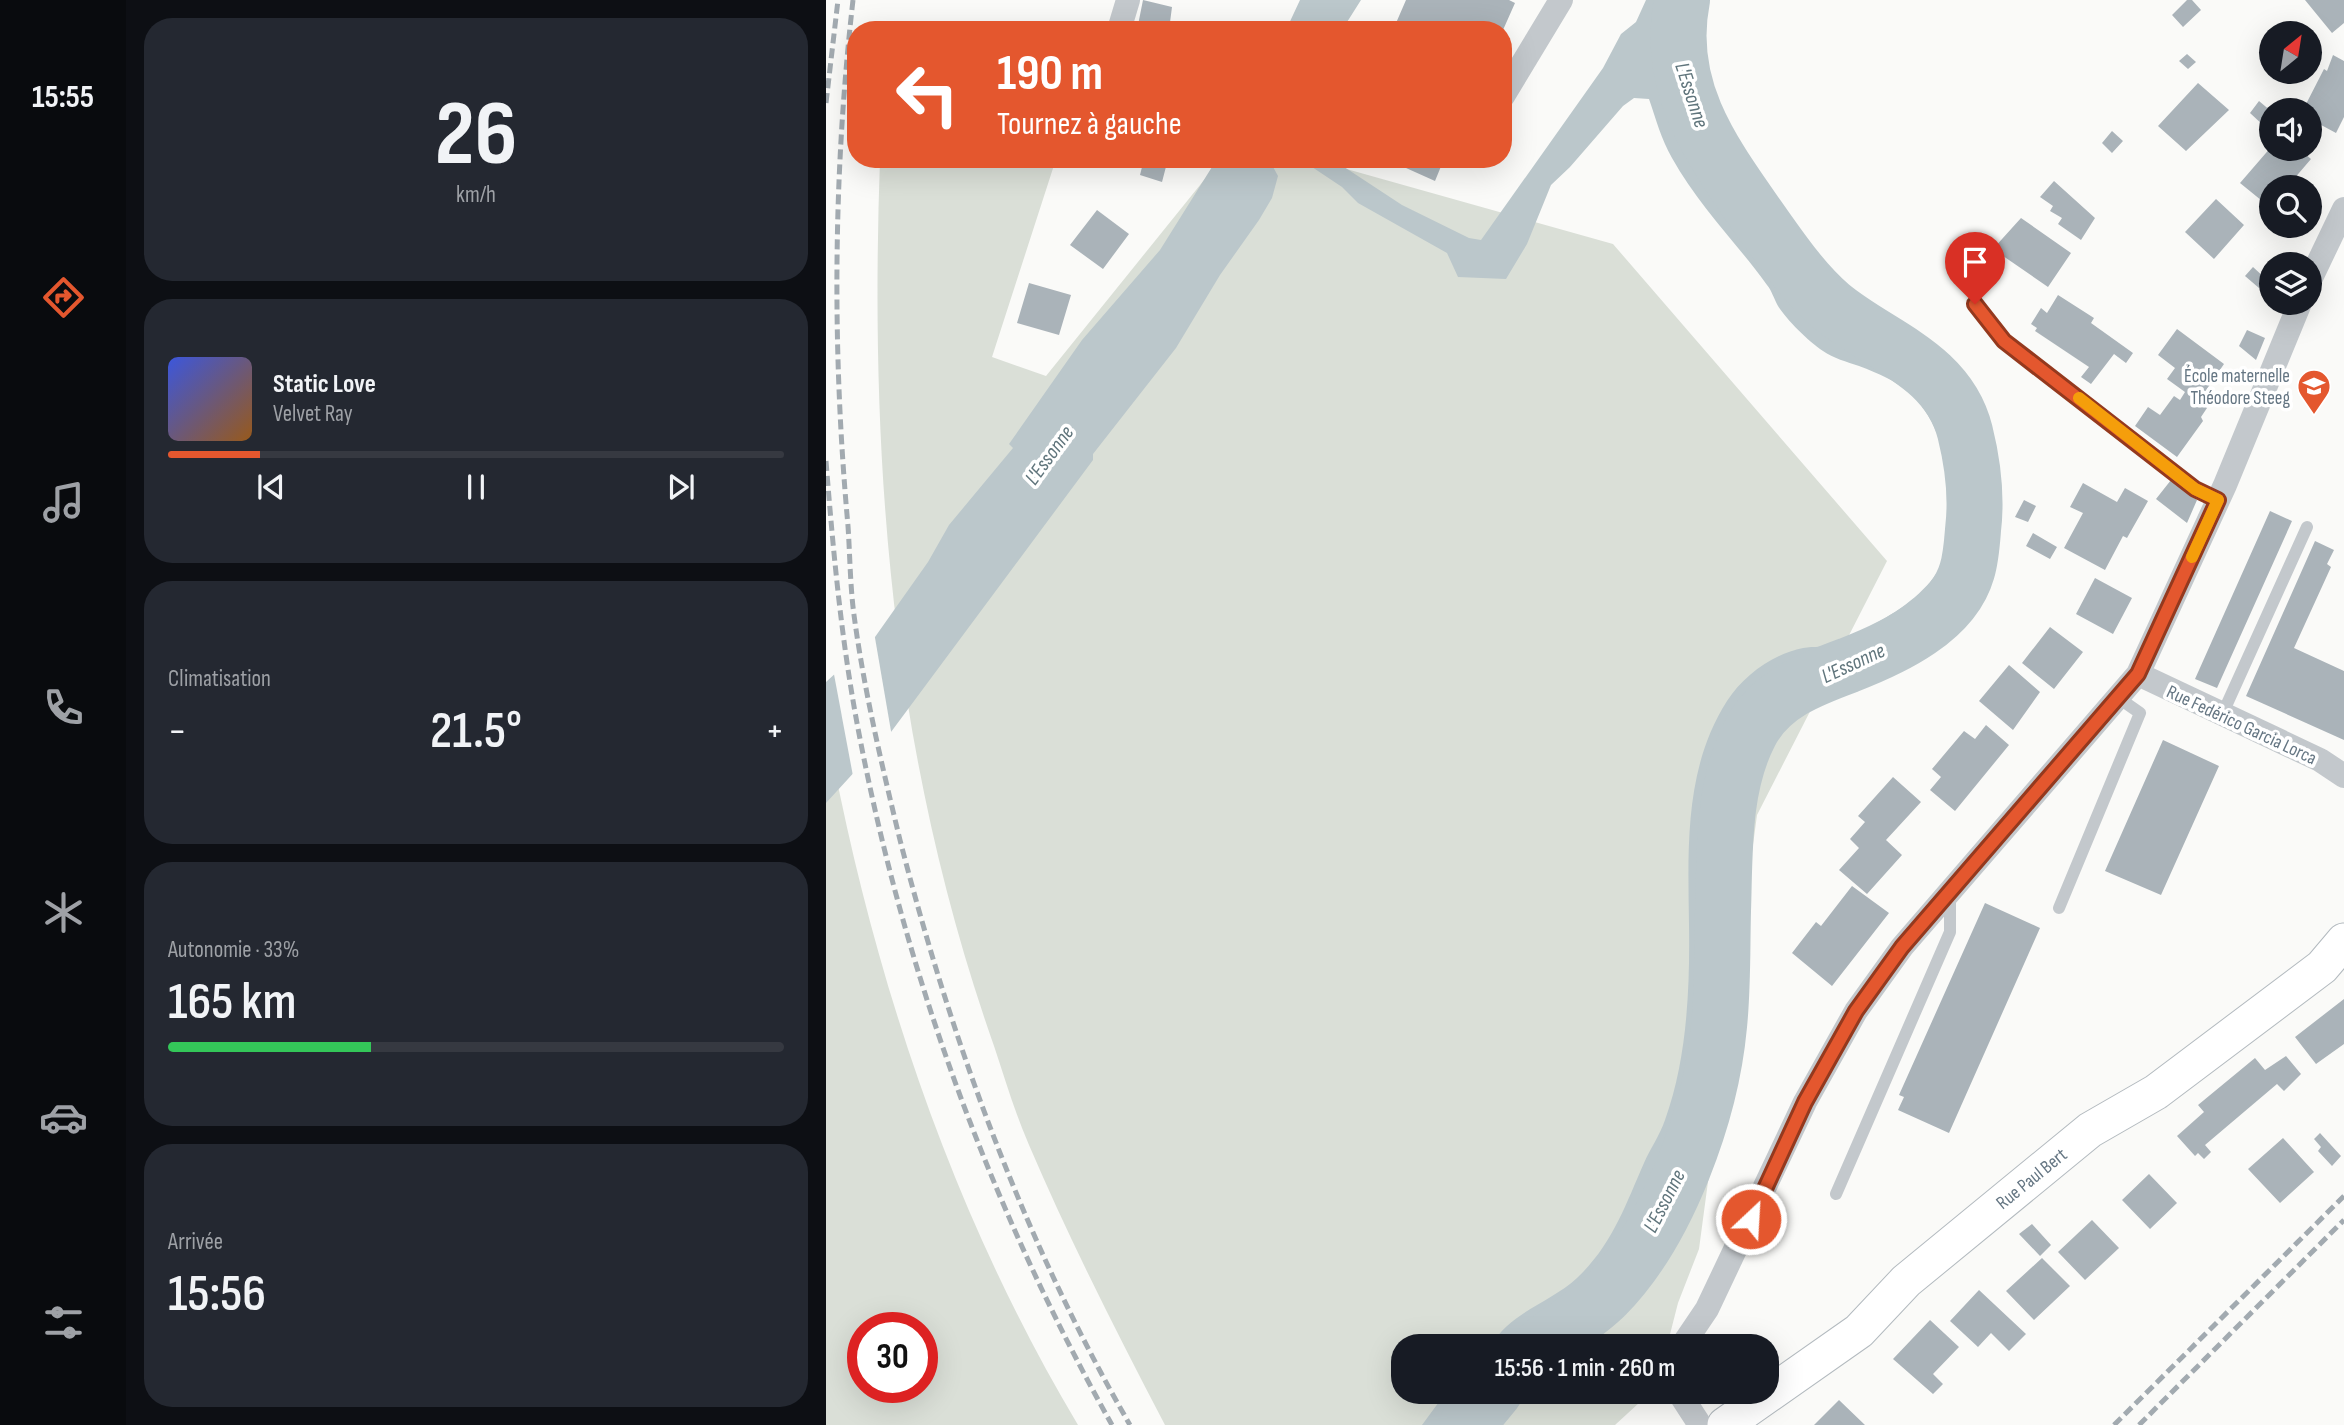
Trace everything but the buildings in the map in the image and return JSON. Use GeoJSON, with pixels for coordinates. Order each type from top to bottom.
{"type":"FeatureCollection","features":[{"type":"Feature","properties":{"kind":"street"},"geometry":{"type":"LineString","coordinates":[[1122,21],[1128,0]]}},
{"type":"Feature","properties":{"kind":"street"},"geometry":{"type":"LineString","coordinates":[[1512,81],[1561,0]]}},
{"type":"Feature","properties":{"kind":"street"},"geometry":{"type":"LineString","coordinates":[[2322,255],[2344,209]]}},
{"type":"Feature","properties":{"kind":"street"},"geometry":{"type":"LineString","coordinates":[[1690,1334],[1707,1309],[1805,1102],[1856,1011],[1902,947],[2120,699],[2138,674],[2222,493],[2295,315]]}},
{"type":"Feature","properties":{"kind":"street","name":"Rue Fedérico Garcia Lorca"},"geometry":{"type":"LineString","coordinates":[[2138,674],[2320,760],[2344,776]]}},
{"type":"Feature","properties":{"kind":"street","name":"Rue Paul Bert"},"geometry":{"type":"LineString","coordinates":[[1725,1425],[1859,1331],[1906,1281],[2090,1130],[2156,1092],[2322,967],[2344,941]]}},
{"type":"Feature","properties":{"kind":"street"},"geometry":{"type":"LineString","coordinates":[[1686,1404],[1700,1425]]}},
{"type":"Feature","properties":{"kind":"lane"},"geometry":{"type":"LineString","coordinates":[[1975,304],[2004,341],[2195,489],[2222,493]]}},
{"type":"Feature","properties":{"kind":"lane"},"geometry":{"type":"LineString","coordinates":[[2222,715],[2307,527]]}},
{"type":"Feature","properties":{"kind":"lane"},"geometry":{"type":"LineString","coordinates":[[2059,908],[2140,713],[2120,699]]}},
{"type":"Feature","properties":{"kind":"lane"},"geometry":{"type":"LineString","coordinates":[[1836,1194],[1950,932],[1950,893]]}},
{"type":"Feature","properties":{"kind":"shaded area"},"geometry":{"type":"Polygon","coordinates":[[[880,168],[1053,168],[992,357],[1046,376],[1214,168],[1343,168],[1613,244],[1887,561],[1757,815],[1699,1249],[1678,1303],[1670,1334],[1391,1334],[1391,1404],[1638,1404],[1615,1425],[1165,1425],[1077,1252],[1024,1133],[959,937],[932,828],[910,719],[884,498],[879,386],[880,168]]]}},
{"type":"Feature","properties":{"kind":"shaded area"},"geometry":{"type":"Polygon","coordinates":[[[826,723],[866,906],[920,1086],[991,1259],[1032,1343],[1078,1425],[826,1425],[826,723]]]}},
{"type":"Feature","properties":{"kind":"water"},"geometry":{"type":"Polygon","coordinates":[[[1300,0],[1361,0],[1348,21],[1290,21],[1300,0]]]}},
{"type":"Feature","properties":{"kind":"water"},"geometry":{"type":"Polygon","coordinates":[[[1646,0],[1682,0],[1678,32],[1679,62],[1685,90],[1708,141],[1783,252],[1812,287],[1852,321],[1911,359],[1944,390],[1956,409],[1971,457],[1975,495],[1973,533],[1961,581],[1937,616],[1902,641],[1787,693],[1767,709],[1754,726],[1738,765],[1728,815],[1722,1000],[1714,1064],[1696,1135],[1683,1170],[1650,1236],[1630,1266],[1602,1299],[1555,1334],[1499,1334],[1519,1316],[1566,1287],[1600,1252],[1624,1210],[1665,1120],[1678,1073],[1686,1024],[1689,973],[1689,838],[1696,781],[1713,727],[1727,701],[1751,674],[1770,661],[1803,648],[1834,644],[1900,609],[1924,589],[1941,567],[1952,541],[1955,511],[1950,476],[1938,436],[1925,410],[1908,391],[1897,384],[1823,351],[1787,318],[1769,287],[1682,175],[1665,144],[1649,99],[1634,98],[1623,106],[1551,185],[1527,244],[1506,279],[1458,277],[1447,253],[1358,203],[1342,187],[1314,168],[1346,168],[1402,205],[1469,238],[1481,240],[1603,68],[1621,34],[1636,22],[1646,0]]]}},
{"type":"Feature","properties":{"kind":"water"},"geometry":{"type":"Polygon","coordinates":[[[1211,168],[1274,168],[1278,176],[1272,198],[1220,275],[1176,348],[1093,454],[1093,460],[891,732],[826,803],[826,682],[875,637],[928,562],[949,525],[1013,448],[1009,444],[1082,340],[1160,250],[1211,168]]]}},
{"type":"Feature","properties":{"kind":"water"},"geometry":{"type":"Polygon","coordinates":[[[1437,1404],[1484,1404],[1467,1425],[1422,1425],[1437,1404]]]}},
{"type":"Feature","properties":{"kind":"pier"},"geometry":{"type":"Polygon","coordinates":[[[874,632],[892,737],[853,776],[833,669],[874,632]]]}},
{"type":"Feature","properties":{"kind":"waterway","name":"L'Essonne"},"geometry":{"type":"LineString","coordinates":[[1557,1334],[1606,1295],[1649,1239],[1683,1170],[1696,1133],[1707,1096],[1719,1026],[1725,843],[1730,797],[1734,775],[1750,733],[1758,719],[1780,698],[1806,682],[1902,641],[1935,618],[1960,588],[1967,571],[1972,545],[1974,481],[1965,432],[1956,409],[1944,389],[1928,373],[1910,358],[1831,306],[1810,286],[1724,167],[1696,116],[1686,89],[1678,32],[1682,0]]}},
{"type":"Feature","properties":{"kind":"waterway","name":"L'Essonne"},"geometry":{"type":"LineString","coordinates":[[1467,1425],[1484,1404]]}},
{"type":"Feature","properties":{"kind":"railway"},"geometry":{"type":"LineString","coordinates":[[826,103],[838,0]]}},
{"type":"Feature","properties":{"kind":"railway"},"geometry":{"type":"LineString","coordinates":[[851,21],[853,0]]}},
{"type":"Feature","properties":{"kind":"railway"},"geometry":{"type":"LineString","coordinates":[[847,57],[838,197],[839,394],[852,593],[868,700],[900,840],[943,991],[968,1066],[995,1140],[1057,1285],[1130,1425]]}},
{"type":"Feature","properties":{"kind":"railway"},"geometry":{"type":"LineString","coordinates":[[826,461],[846,658],[876,815],[899,906],[956,1084],[990,1172],[1027,1258],[1112,1425]]}},
{"type":"Feature","properties":{"kind":"railway"},"geometry":{"type":"LineString","coordinates":[[2114,1425],[2344,1196]]}},
{"type":"Feature","properties":{"kind":"railway"},"geometry":{"type":"LineString","coordinates":[[2139,1425],[2344,1220]]}},
{"type":"Feature","properties":{"kind":"slow traffic"},"geometry":{"type":"LineString","coordinates":[[2079,398],[2195,489],[2218,500],[2192,557]]}},
{"type":"Feature","properties":{"kind":"place","name":"École maternelle Théodore Steeg"},"geometry":{"type":"Point","coordinates":[2314,416]}},
{"type":"Feature","properties":{"kind":"route"},"geometry":{"type":"LineString","coordinates":[[1751,1219],[1805,1102],[1856,1011],[1902,947],[2120,699],[2138,674],[2218,500],[2195,489],[2004,341],[1975,304]]}}]}
